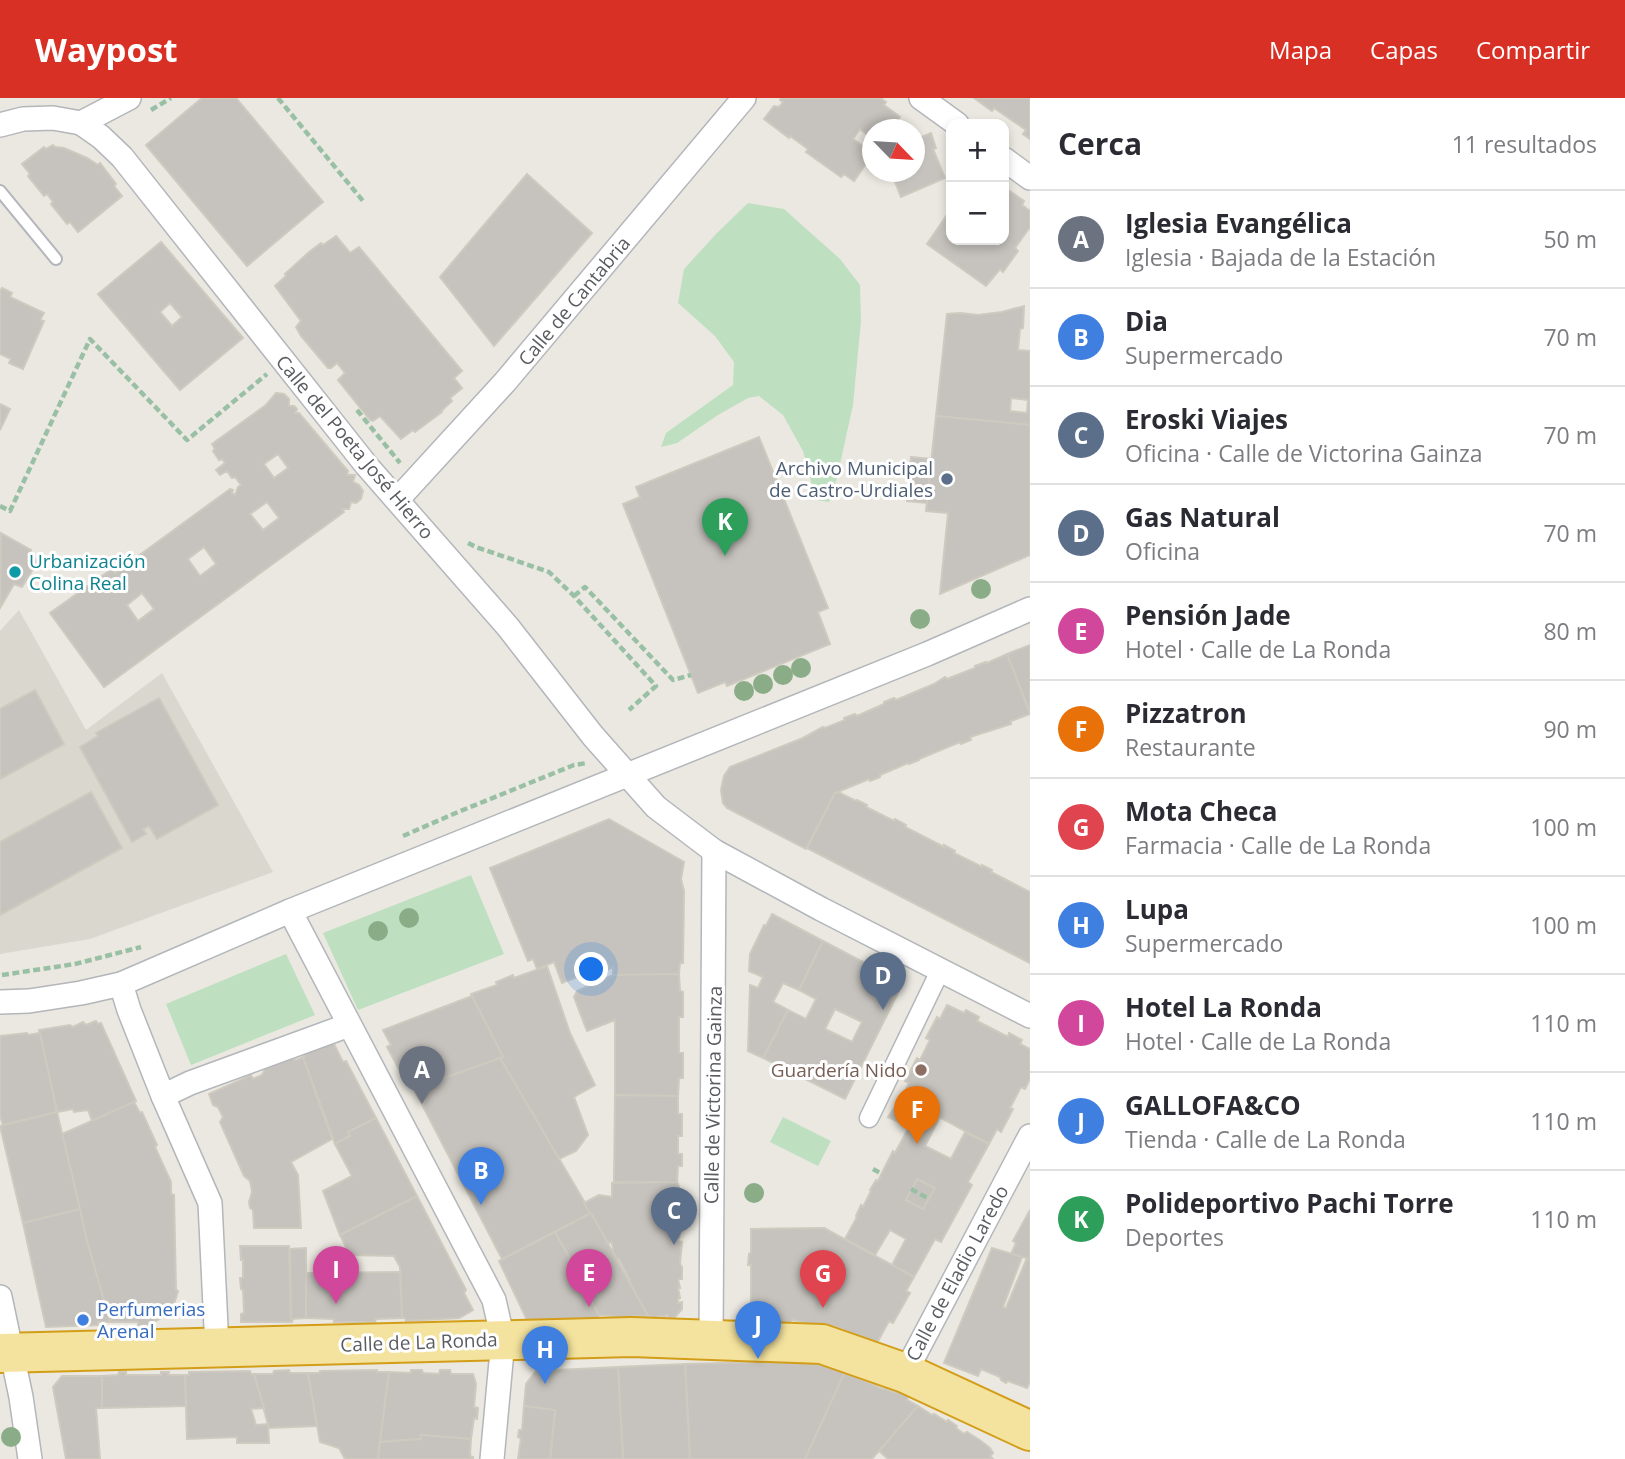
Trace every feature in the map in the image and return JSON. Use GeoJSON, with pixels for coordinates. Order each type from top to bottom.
{"type":"FeatureCollection","features":[{"type":"Feature","properties":{"kind":"highway","name":"Calle de La Ronda"},"geometry":{"type":"LineString","coordinates":[[6,1353],[632,1337],[822,1344],[905,1373],[1030,1431]]}},
{"type":"Feature","properties":{"kind":"street","name":"Calle de Cantabria"},"geometry":{"type":"LineString","coordinates":[[398,499],[505,382],[744,98]]}},
{"type":"Feature","properties":{"kind":"street"},"geometry":{"type":"LineString","coordinates":[[921,98],[950,119]]}},
{"type":"Feature","properties":{"kind":"street"},"geometry":{"type":"LineString","coordinates":[[0,125],[23,119],[53,118],[81,123],[135,107]]}},
{"type":"Feature","properties":{"kind":"street","name":"Calle del Poeta José Hierro"},"geometry":{"type":"LineString","coordinates":[[81,123],[101,137],[121,157],[367,466],[508,627],[593,736],[656,807],[714,851],[809,903],[1030,1016]]}},
{"type":"Feature","properties":{"kind":"street"},"geometry":{"type":"LineString","coordinates":[[1009,163],[1030,178]]}},
{"type":"Feature","properties":{"kind":"street"},"geometry":{"type":"LineString","coordinates":[[0,1002],[29,1001],[121,984],[290,911],[1030,609]]}},
{"type":"Feature","properties":{"kind":"street","name":"Calle de Victorina Gainza"},"geometry":{"type":"LineString","coordinates":[[711,1340],[714,851]]}},
{"type":"Feature","properties":{"kind":"street"},"geometry":{"type":"LineString","coordinates":[[290,911],[495,1300],[503,1340],[492,1459]]}},
{"type":"Feature","properties":{"kind":"street"},"geometry":{"type":"LineString","coordinates":[[869,1118],[940,971]]}},
{"type":"Feature","properties":{"kind":"street"},"geometry":{"type":"LineString","coordinates":[[121,984],[163,1096],[210,1203],[217,1348]]}},
{"type":"Feature","properties":{"kind":"street"},"geometry":{"type":"LineString","coordinates":[[163,1096],[190,1083],[349,1025]]}},
{"type":"Feature","properties":{"kind":"street","name":"Calle de Eladio Laredo"},"geometry":{"type":"LineString","coordinates":[[905,1373],[1030,1136]]}},
{"type":"Feature","properties":{"kind":"street"},"geometry":{"type":"LineString","coordinates":[[0,1297],[6,1353],[30,1459]]}},
{"type":"Feature","properties":{"kind":"lane"},"geometry":{"type":"LineString","coordinates":[[0,191],[57,259]]}},
{"type":"Feature","properties":{"kind":"path"},"geometry":{"type":"LineString","coordinates":[[135,107],[172,98]]}},
{"type":"Feature","properties":{"kind":"path"},"geometry":{"type":"LineString","coordinates":[[278,98],[363,201]]}},
{"type":"Feature","properties":{"kind":"path"},"geometry":{"type":"LineString","coordinates":[[0,506],[10,510],[90,340],[187,440],[274,368]]}},
{"type":"Feature","properties":{"kind":"path"},"geometry":{"type":"LineString","coordinates":[[354,406],[404,468]]}},
{"type":"Feature","properties":{"kind":"path"},"geometry":{"type":"LineString","coordinates":[[459,537],[476,547],[549,572],[574,596],[656,686],[629,710]]}},
{"type":"Feature","properties":{"kind":"path"},"geometry":{"type":"LineString","coordinates":[[574,596],[585,587],[673,680],[691,675]]}},
{"type":"Feature","properties":{"kind":"path"},"geometry":{"type":"LineString","coordinates":[[396,839],[574,765]]}},
{"type":"Feature","properties":{"kind":"path"},"geometry":{"type":"LineString","coordinates":[[0,975],[75,964],[145,945]]}},
{"type":"Feature","properties":{"kind":"path"},"geometry":{"type":"LineString","coordinates":[[873,1169],[882,1174]]}},
{"type":"Feature","properties":{"kind":"path"},"geometry":{"type":"LineString","coordinates":[[911,1189],[929,1199]]}},
{"type":"Feature","properties":{"kind":"shaded area"},"geometry":{"type":"Polygon","coordinates":[[[19,610],[86,730],[162,673],[273,872],[90,939],[0,954],[0,631],[19,610]]]}},
{"type":"Feature","properties":{"kind":"green space"},"geometry":{"type":"Polygon","coordinates":[[[748,203],[784,209],[840,259],[860,285],[861,321],[853,405],[829,502],[816,500],[803,451],[783,415],[759,396],[748,398],[718,415],[677,443],[661,447],[666,433],[733,385],[734,362],[715,336],[678,303],[684,269],[748,203]]]}},
{"type":"Feature","properties":{"kind":"green space"},"geometry":{"type":"Polygon","coordinates":[[[471,875],[504,954],[358,1010],[323,933],[471,875]]]}},
{"type":"Feature","properties":{"kind":"green space"},"geometry":{"type":"Polygon","coordinates":[[[286,954],[315,1015],[191,1065],[166,1004],[286,954]]]}},
{"type":"Feature","properties":{"kind":"green space"},"geometry":{"type":"Polygon","coordinates":[[[783,1117],[831,1141],[818,1166],[770,1142],[783,1117]]]}},
{"type":"Feature","properties":{"kind":"building"},"geometry":{"type":"Polygon","coordinates":[[[202,98],[236,98],[323,202],[247,266],[146,145],[202,98]]]}},
{"type":"Feature","properties":{"kind":"building"},"geometry":{"type":"Polygon","coordinates":[[[781,98],[880,98],[886,102],[884,105],[900,117],[862,119],[862,131],[860,129],[853,139],[862,145],[862,169],[854,181],[844,174],[841,177],[806,152],[808,149],[764,119],[774,106],[779,107],[783,102],[781,98]]]}},
{"type":"Feature","properties":{"kind":"building"},"geometry":{"type":"Polygon","coordinates":[[[974,98],[1030,98],[1030,139],[1023,134],[1026,130],[974,98]]]}},
{"type":"Feature","properties":{"kind":"building"},"geometry":{"type":"Polygon","coordinates":[[[931,133],[936,148],[933,149],[945,178],[901,197],[895,182],[925,182],[925,135],[931,133]]]}},
{"type":"Feature","properties":{"kind":"building"},"geometry":{"type":"Polygon","coordinates":[[[53,145],[98,165],[100,163],[122,196],[78,232],[70,222],[67,224],[51,204],[53,202],[47,194],[44,196],[28,176],[30,174],[22,164],[44,147],[46,149],[53,145]]]}},
{"type":"Feature","properties":{"kind":"building"},"geometry":{"type":"Polygon","coordinates":[[[527,174],[592,233],[494,346],[440,277],[527,174]]]}},
{"type":"Feature","properties":{"kind":"building"},"geometry":{"type":"Polygon","coordinates":[[[1009,190],[1024,201],[1022,205],[1030,211],[1030,227],[1015,248],[1018,251],[1003,272],[1000,269],[986,286],[927,244],[946,216],[946,245],[1009,245],[1009,190]]]}},
{"type":"Feature","properties":{"kind":"building"},"geometry":{"type":"Polygon","coordinates":[[[336,236],[350,253],[359,247],[462,371],[454,378],[462,388],[450,398],[452,401],[442,412],[401,439],[380,416],[370,420],[338,380],[345,373],[337,363],[328,368],[301,336],[296,327],[301,321],[275,286],[309,252],[336,236]]]}},
{"type":"Feature","properties":{"kind":"building"},"geometry":{"type":"Polygon","coordinates":[[[161,242],[243,338],[180,390],[98,294],[161,242]],[[170,303],[160,312],[172,326],[182,317],[170,303]]]}},
{"type":"Feature","properties":{"kind":"building"},"geometry":{"type":"Polygon","coordinates":[[[2,288],[12,293],[10,297],[44,313],[40,320],[44,321],[23,369],[9,363],[11,359],[0,354],[2,288]]]}},
{"type":"Feature","properties":{"kind":"building"},"geometry":{"type":"Polygon","coordinates":[[[1024,306],[1018,350],[1030,351],[1030,425],[936,416],[947,314],[978,315],[1024,306]],[[1011,398],[1010,411],[1027,413],[1028,400],[1011,398]]]}},
{"type":"Feature","properties":{"kind":"building"},"geometry":{"type":"Polygon","coordinates":[[[276,393],[284,394],[289,399],[289,406],[297,409],[295,413],[299,413],[348,471],[347,475],[355,475],[353,482],[363,491],[361,499],[356,503],[351,502],[349,509],[342,509],[344,512],[104,687],[50,613],[112,569],[115,573],[230,489],[235,495],[241,485],[227,471],[220,475],[216,470],[225,463],[222,459],[219,460],[212,444],[266,405],[276,393]],[[278,454],[264,464],[274,478],[288,468],[278,454]],[[267,502],[250,514],[263,530],[279,518],[267,502]],[[204,547],[188,559],[200,576],[216,564],[204,547]],[[142,593],[127,605],[138,621],[154,609],[142,593]]]}},
{"type":"Feature","properties":{"kind":"building"},"geometry":{"type":"Polygon","coordinates":[[[0,404],[10,409],[0,430],[0,404]]]}},
{"type":"Feature","properties":{"kind":"building"},"geometry":{"type":"Polygon","coordinates":[[[936,416],[1030,425],[1030,555],[940,594],[948,513],[926,511],[936,416]]]}},
{"type":"Feature","properties":{"kind":"building"},"geometry":{"type":"Polygon","coordinates":[[[759,437],[828,608],[818,612],[830,644],[727,686],[725,682],[698,693],[623,504],[640,497],[636,487],[759,437]]]}},
{"type":"Feature","properties":{"kind":"building"},"geometry":{"type":"Polygon","coordinates":[[[911,457],[931,459],[927,503],[907,501],[911,457]]]}},
{"type":"Feature","properties":{"kind":"building","name":"Urbanización Colina Real"},"geometry":{"type":"Polygon","coordinates":[[[1,533],[31,550],[28,554],[38,561],[22,587],[14,584],[0,608],[1,533]]]}},
{"type":"Feature","properties":{"kind":"building"},"geometry":{"type":"Polygon","coordinates":[[[1030,645],[1030,712],[1007,654],[1030,645]]]}},
{"type":"Feature","properties":{"kind":"building"},"geometry":{"type":"Polygon","coordinates":[[[1007,654],[1030,714],[1011,721],[1011,724],[970,737],[971,740],[961,744],[960,742],[880,777],[835,793],[806,849],[727,808],[723,803],[721,790],[724,776],[730,767],[845,720],[844,718],[855,714],[857,716],[884,702],[894,698],[896,700],[945,677],[947,679],[1007,654]]]}},
{"type":"Feature","properties":{"kind":"building"},"geometry":{"type":"Polygon","coordinates":[[[35,690],[64,744],[0,779],[0,709],[35,690]]]}},
{"type":"Feature","properties":{"kind":"building"},"geometry":{"type":"Polygon","coordinates":[[[159,698],[218,805],[157,839],[149,826],[143,829],[146,834],[132,842],[80,747],[98,736],[96,733],[159,698]]]}},
{"type":"Feature","properties":{"kind":"building"},"geometry":{"type":"Polygon","coordinates":[[[91,792],[122,848],[0,915],[0,842],[91,792]]]}},
{"type":"Feature","properties":{"kind":"building"},"geometry":{"type":"Polygon","coordinates":[[[838,792],[894,821],[895,819],[906,825],[905,827],[1030,892],[1030,963],[807,848],[835,793],[838,792]]]}},
{"type":"Feature","properties":{"kind":"building"},"geometry":{"type":"Polygon","coordinates":[[[609,819],[684,862],[681,879],[684,891],[683,963],[680,963],[679,974],[613,975],[613,967],[609,969],[608,965],[562,983],[554,962],[537,969],[533,959],[528,961],[490,868],[609,819]]]}},
{"type":"Feature","properties":{"kind":"building"},"geometry":{"type":"Polygon","coordinates":[[[772,914],[823,941],[799,990],[783,983],[773,1002],[788,1010],[763,1058],[748,1051],[750,985],[758,988],[763,977],[749,971],[750,954],[772,914]]]}},
{"type":"Feature","properties":{"kind":"building"},"geometry":{"type":"Polygon","coordinates":[[[823,941],[903,983],[845,1099],[763,1058],[788,1010],[806,1019],[816,999],[799,990],[823,941]],[[835,1009],[825,1029],[852,1042],[862,1022],[835,1009]]]}},
{"type":"Feature","properties":{"kind":"building"},"geometry":{"type":"Polygon","coordinates":[[[547,966],[570,1033],[595,1085],[574,1097],[588,1135],[576,1151],[559,1159],[500,1058],[503,1057],[471,994],[497,985],[496,982],[513,975],[514,978],[547,966]]]}},
{"type":"Feature","properties":{"kind":"building"},"geometry":{"type":"Polygon","coordinates":[[[679,974],[680,991],[683,992],[683,1017],[679,1017],[679,1053],[683,1053],[683,1078],[679,1078],[678,1096],[615,1095],[615,1020],[587,1031],[574,997],[577,991],[613,975],[679,974]]]}},
{"type":"Feature","properties":{"kind":"building"},"geometry":{"type":"Polygon","coordinates":[[[472,996],[503,1057],[414,1089],[387,1047],[391,1045],[383,1030],[472,996]]]}},
{"type":"Feature","properties":{"kind":"building"},"geometry":{"type":"Polygon","coordinates":[[[947,1005],[964,1013],[966,1010],[979,1017],[977,1021],[1008,1037],[1009,1033],[1022,1040],[1020,1044],[1030,1049],[1030,1079],[1025,1089],[1021,1087],[1001,1132],[997,1129],[989,1144],[902,1097],[909,1083],[905,1081],[930,1040],[926,1038],[947,1005]]]}},
{"type":"Feature","properties":{"kind":"building"},"geometry":{"type":"Polygon","coordinates":[[[96,1021],[101,1023],[136,1101],[92,1121],[88,1110],[57,1112],[39,1030],[70,1025],[73,1027],[83,1022],[86,1025],[96,1021]]]}},
{"type":"Feature","properties":{"kind":"building"},"geometry":{"type":"Polygon","coordinates":[[[40,1033],[57,1112],[3,1125],[0,1116],[0,1036],[40,1033]]]}},
{"type":"Feature","properties":{"kind":"building"},"geometry":{"type":"Polygon","coordinates":[[[332,1040],[376,1118],[348,1132],[350,1136],[335,1144],[303,1057],[332,1040]]]}},
{"type":"Feature","properties":{"kind":"building"},"geometry":{"type":"Polygon","coordinates":[[[303,1057],[332,1139],[291,1162],[298,1175],[301,1228],[254,1228],[253,1210],[249,1202],[252,1192],[250,1181],[244,1176],[220,1122],[223,1117],[218,1107],[213,1105],[209,1094],[251,1075],[253,1079],[262,1075],[265,1069],[289,1058],[296,1060],[303,1057]]]}},
{"type":"Feature","properties":{"kind":"building"},"geometry":{"type":"Polygon","coordinates":[[[500,1058],[591,1213],[502,1259],[414,1089],[500,1058]]]}},
{"type":"Feature","properties":{"kind":"building"},"geometry":{"type":"Polygon","coordinates":[[[615,1095],[678,1096],[678,1114],[682,1114],[682,1136],[678,1136],[678,1154],[682,1154],[682,1166],[678,1166],[677,1182],[614,1182],[615,1095]]]}},
{"type":"Feature","properties":{"kind":"building"},"geometry":{"type":"Polygon","coordinates":[[[902,1097],[939,1119],[925,1146],[951,1159],[965,1132],[989,1144],[968,1182],[972,1185],[941,1242],[935,1239],[914,1277],[892,1265],[906,1239],[890,1230],[875,1255],[845,1239],[861,1205],[863,1207],[870,1190],[909,1127],[888,1117],[902,1097]],[[917,1179],[906,1200],[923,1209],[935,1188],[917,1179]]]}},
{"type":"Feature","properties":{"kind":"building"},"geometry":{"type":"Polygon","coordinates":[[[134,1102],[140,1113],[142,1112],[171,1182],[171,1194],[174,1195],[178,1291],[167,1315],[148,1325],[138,1326],[138,1322],[110,1322],[87,1241],[62,1134],[134,1102]]]}},
{"type":"Feature","properties":{"kind":"building"},"geometry":{"type":"Polygon","coordinates":[[[57,1112],[80,1209],[23,1223],[0,1126],[57,1112]]]}},
{"type":"Feature","properties":{"kind":"building"},"geometry":{"type":"Polygon","coordinates":[[[376,1118],[417,1196],[340,1235],[323,1191],[352,1176],[335,1144],[350,1136],[348,1132],[376,1118]]]}},
{"type":"Feature","properties":{"kind":"building"},"geometry":{"type":"Polygon","coordinates":[[[917,1179],[935,1188],[923,1209],[906,1200],[917,1179]]]}},
{"type":"Feature","properties":{"kind":"building"},"geometry":{"type":"Polygon","coordinates":[[[677,1182],[680,1189],[678,1192],[682,1192],[678,1241],[682,1242],[682,1279],[678,1279],[678,1303],[682,1302],[682,1309],[675,1317],[668,1318],[666,1315],[651,1318],[616,1258],[611,1242],[608,1243],[584,1203],[599,1195],[612,1197],[612,1183],[677,1182]]]}},
{"type":"Feature","properties":{"kind":"building"},"geometry":{"type":"Polygon","coordinates":[[[417,1196],[466,1290],[464,1293],[473,1310],[459,1318],[406,1321],[402,1318],[400,1267],[394,1256],[350,1255],[340,1235],[417,1196]]]}},
{"type":"Feature","properties":{"kind":"building"},"geometry":{"type":"Polygon","coordinates":[[[80,1209],[110,1322],[46,1327],[23,1223],[80,1209]]]}},
{"type":"Feature","properties":{"kind":"building"},"geometry":{"type":"Polygon","coordinates":[[[1030,1210],[1030,1259],[1011,1254],[1016,1243],[1013,1241],[1030,1210]]]}},
{"type":"Feature","properties":{"kind":"building"},"geometry":{"type":"Polygon","coordinates":[[[591,1213],[648,1316],[617,1319],[614,1316],[599,1315],[568,1260],[570,1259],[555,1232],[591,1213]]]}},
{"type":"Feature","properties":{"kind":"building"},"geometry":{"type":"Polygon","coordinates":[[[824,1228],[914,1277],[906,1291],[910,1293],[893,1323],[889,1321],[877,1343],[842,1333],[843,1329],[832,1326],[831,1330],[804,1326],[804,1322],[792,1320],[790,1325],[751,1324],[751,1265],[748,1265],[751,1229],[824,1228]]]}},
{"type":"Feature","properties":{"kind":"building"},"geometry":{"type":"Polygon","coordinates":[[[555,1232],[599,1315],[598,1318],[527,1320],[499,1261],[555,1232]]]}},
{"type":"Feature","properties":{"kind":"building"},"geometry":{"type":"Polygon","coordinates":[[[240,1246],[289,1246],[292,1322],[241,1322],[241,1314],[244,1313],[240,1278],[243,1278],[243,1260],[240,1246]]]}},
{"type":"Feature","properties":{"kind":"building"},"geometry":{"type":"Polygon","coordinates":[[[306,1248],[306,1318],[291,1319],[290,1249],[306,1248]]]}},
{"type":"Feature","properties":{"kind":"building"},"geometry":{"type":"Polygon","coordinates":[[[992,1248],[1022,1257],[1003,1307],[1006,1308],[1027,1258],[1030,1259],[1030,1382],[1027,1388],[1008,1381],[1006,1383],[1000,1377],[981,1369],[978,1376],[944,1363],[992,1248]]]}},
{"type":"Feature","properties":{"kind":"building"},"geometry":{"type":"Polygon","coordinates":[[[400,1272],[402,1318],[376,1319],[375,1322],[334,1322],[334,1319],[306,1318],[306,1273],[400,1272]]]}},
{"type":"Feature","properties":{"kind":"building"},"geometry":{"type":"Polygon","coordinates":[[[801,1361],[846,1370],[805,1459],[690,1459],[685,1364],[801,1361]]]}},
{"type":"Feature","properties":{"kind":"building"},"geometry":{"type":"Polygon","coordinates":[[[685,1364],[690,1459],[623,1459],[618,1367],[685,1364]]]}},
{"type":"Feature","properties":{"kind":"building"},"geometry":{"type":"Polygon","coordinates":[[[618,1367],[623,1459],[550,1459],[555,1410],[524,1406],[526,1384],[536,1371],[618,1367]]]}},
{"type":"Feature","properties":{"kind":"building"},"geometry":{"type":"Polygon","coordinates":[[[289,1370],[290,1373],[308,1373],[317,1426],[269,1428],[254,1374],[273,1374],[274,1371],[289,1370]]]}},
{"type":"Feature","properties":{"kind":"building"},"geometry":{"type":"Polygon","coordinates":[[[377,1370],[389,1372],[378,1459],[345,1459],[339,1448],[320,1442],[308,1373],[377,1370]]]}},
{"type":"Feature","properties":{"kind":"building"},"geometry":{"type":"Polygon","coordinates":[[[411,1370],[439,1374],[440,1370],[450,1370],[451,1374],[473,1374],[476,1384],[474,1407],[478,1408],[471,1439],[421,1435],[421,1439],[380,1442],[389,1372],[411,1373],[411,1370]]]}},
{"type":"Feature","properties":{"kind":"building"},"geometry":{"type":"Polygon","coordinates":[[[250,1371],[254,1374],[264,1408],[251,1409],[256,1425],[268,1424],[269,1443],[237,1443],[237,1437],[187,1439],[185,1375],[189,1375],[189,1372],[250,1371]]]}},
{"type":"Feature","properties":{"kind":"building"},"geometry":{"type":"Polygon","coordinates":[[[119,1372],[126,1372],[126,1375],[161,1375],[161,1372],[169,1372],[168,1375],[185,1375],[186,1406],[102,1408],[102,1376],[118,1375],[119,1372]]]}},
{"type":"Feature","properties":{"kind":"building"},"geometry":{"type":"Polygon","coordinates":[[[845,1372],[883,1389],[908,1396],[907,1400],[918,1406],[872,1459],[805,1459],[845,1372]]]}},
{"type":"Feature","properties":{"kind":"building"},"geometry":{"type":"Polygon","coordinates":[[[62,1376],[102,1376],[102,1408],[96,1408],[100,1459],[66,1459],[53,1387],[62,1376]]]}},
{"type":"Feature","properties":{"kind":"building"},"geometry":{"type":"Polygon","coordinates":[[[524,1406],[555,1410],[550,1459],[518,1459],[521,1438],[518,1437],[519,1430],[522,1430],[524,1406]]]}},
{"type":"Feature","properties":{"kind":"building"},"geometry":{"type":"Polygon","coordinates":[[[918,1406],[947,1422],[948,1420],[964,1434],[967,1432],[981,1441],[990,1448],[993,1453],[990,1456],[993,1459],[888,1459],[879,1451],[918,1406]]]}},
{"type":"Feature","properties":{"kind":"building"},"geometry":{"type":"Polygon","coordinates":[[[421,1435],[471,1439],[470,1456],[473,1459],[378,1459],[380,1442],[421,1439],[421,1435]]]}},
{"type":"Feature","properties":{"kind":"place","name":"Archivo Municipal de Castro-Urdiales"},"geometry":{"type":"Point","coordinates":[947,479]}},
{"type":"Feature","properties":{"kind":"place","name":"Polideportivo Pachi Torre"},"geometry":{"type":"Point","coordinates":[725,556]}},
{"type":"Feature","properties":{"kind":"place","name":"Urbanización Colina Real"},"geometry":{"type":"Point","coordinates":[15,572]}},
{"type":"Feature","properties":{"kind":"place","name":"Gas Natural"},"geometry":{"type":"Point","coordinates":[883,1010]}},
{"type":"Feature","properties":{"kind":"place","name":"Guardería Nido"},"geometry":{"type":"Point","coordinates":[921,1070]}},
{"type":"Feature","properties":{"kind":"place","name":"Iglesia Evangélica"},"geometry":{"type":"Point","coordinates":[422,1104]}},
{"type":"Feature","properties":{"kind":"place","name":"Pizzatron"},"geometry":{"type":"Point","coordinates":[917,1144]}},
{"type":"Feature","properties":{"kind":"place","name":"Dia"},"geometry":{"type":"Point","coordinates":[481,1205]}},
{"type":"Feature","properties":{"kind":"place","name":"Eroski Viajes"},"geometry":{"type":"Point","coordinates":[674,1245]}},
{"type":"Feature","properties":{"kind":"place","name":"Hotel La Ronda"},"geometry":{"type":"Point","coordinates":[336,1304]}},
{"type":"Feature","properties":{"kind":"place","name":"Pensión Jade"},"geometry":{"type":"Point","coordinates":[589,1307]}},
{"type":"Feature","properties":{"kind":"place","name":"Mota Checa"},"geometry":{"type":"Point","coordinates":[823,1308]}},
{"type":"Feature","properties":{"kind":"place","name":"Perfumerias Arenal"},"geometry":{"type":"Point","coordinates":[83,1320]}},
{"type":"Feature","properties":{"kind":"place","name":"GALLOFA&CO"},"geometry":{"type":"Point","coordinates":[758,1359]}},
{"type":"Feature","properties":{"kind":"place","name":"Lupa"},"geometry":{"type":"Point","coordinates":[545,1384]}}]}
